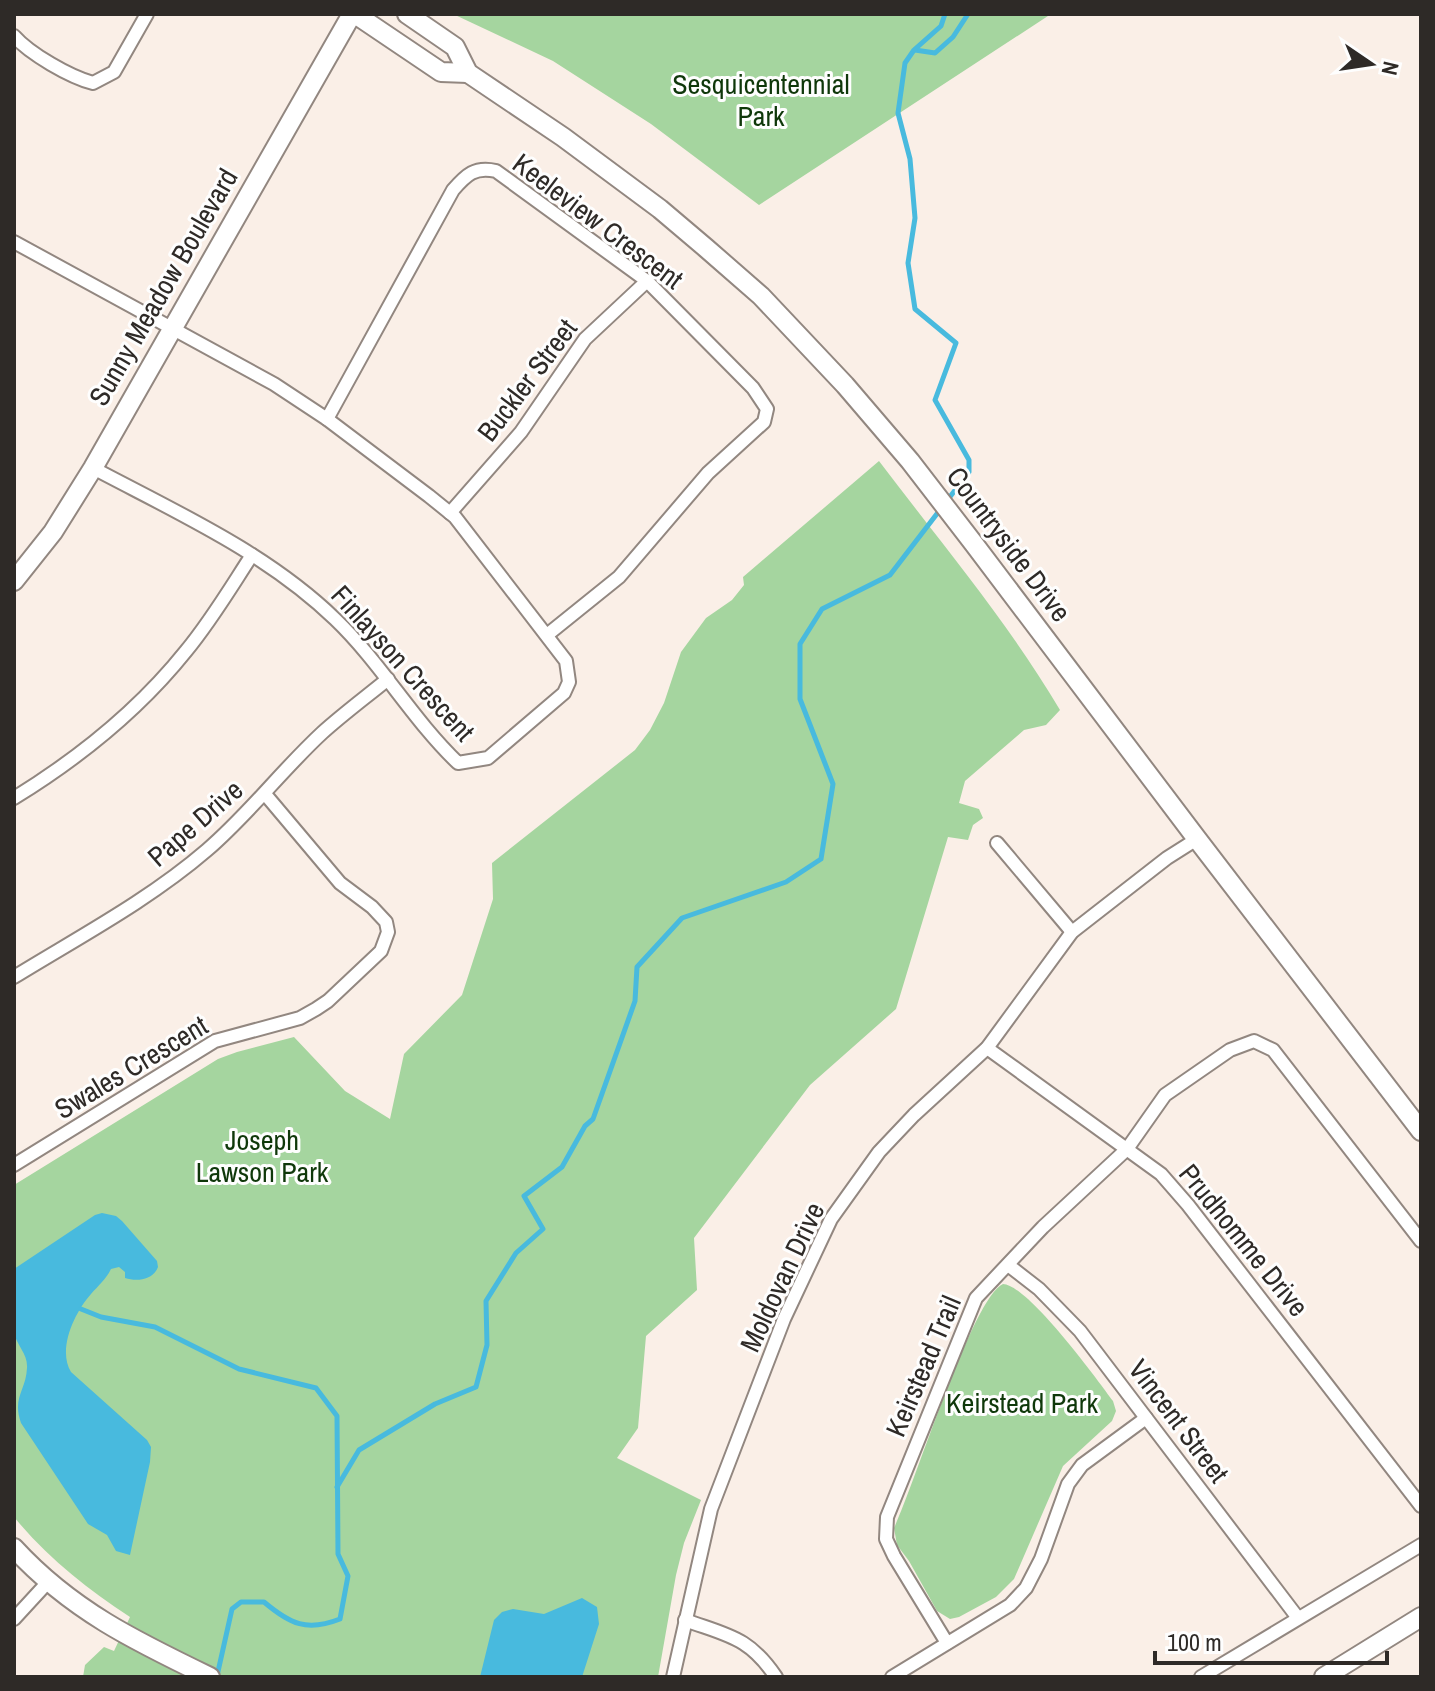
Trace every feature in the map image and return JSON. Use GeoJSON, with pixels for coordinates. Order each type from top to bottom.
{"type":"FeatureCollection","features":[{"type":"Feature","properties":{"kind":"main road","name":"Countryside Drive"},"geometry":{"type":"LineString","coordinates":[[353,14],[441,72],[468,73]]}},
{"type":"Feature","properties":{"kind":"main road","name":"Sunny Meadow Boulevard"},"geometry":{"type":"LineString","coordinates":[[14,581],[48,540],[93,468],[353,14]]}},
{"type":"Feature","properties":{"kind":"main road","name":"Countryside Drive"},"geometry":{"type":"LineString","coordinates":[[407,14],[455,47],[468,73],[563,137],[660,209],[752,288],[845,385],[910,461],[1421,1131]]}},
{"type":"Feature","properties":{"kind":"main road"},"geometry":{"type":"LineString","coordinates":[[14,1548],[48,1582],[87,1612],[129,1637],[210,1677]]}},
{"type":"Feature","properties":{"kind":"main road"},"geometry":{"type":"LineString","coordinates":[[1324,1677],[1421,1617]]}},
{"type":"Feature","properties":{"kind":"street"},"geometry":{"type":"LineString","coordinates":[[14,36],[31,51],[93,83],[114,72],[147,14]]}},
{"type":"Feature","properties":{"kind":"street","name":"Keeleview Crescent"},"geometry":{"type":"LineString","coordinates":[[327,419],[453,190],[470,172],[484,168],[496,171],[647,281],[753,388],[767,409],[764,422],[708,473],[619,577],[547,635]]}},
{"type":"Feature","properties":{"kind":"street","name":"Finlayson Crescent"},"geometry":{"type":"LineString","coordinates":[[16,246],[274,384],[327,419],[450,513],[566,661],[569,682],[564,693],[488,758],[458,763],[439,745],[366,650],[294,583],[252,555],[93,468]]}},
{"type":"Feature","properties":{"kind":"street","name":"Buckler Street"},"geometry":{"type":"LineString","coordinates":[[450,513],[521,432],[585,339],[647,281]]}},
{"type":"Feature","properties":{"kind":"street"},"geometry":{"type":"LineString","coordinates":[[14,798],[96,742],[137,705],[186,651],[252,555]]}},
{"type":"Feature","properties":{"kind":"street","name":"Pape Drive"},"geometry":{"type":"LineString","coordinates":[[14,977],[151,893],[209,849],[322,733],[388,679]]}},
{"type":"Feature","properties":{"kind":"street","name":"Swales Crescent"},"geometry":{"type":"LineString","coordinates":[[14,1165],[215,1041],[300,1018],[316,1009],[381,951],[386,942],[386,922],[340,883],[265,794]]}},
{"type":"Feature","properties":{"kind":"street","name":"Moldovan Drive"},"geometry":{"type":"LineString","coordinates":[[673,1677],[711,1509],[784,1319],[831,1219],[879,1152],[987,1048],[1072,932],[1167,858],[1197,839]]}},
{"type":"Feature","properties":{"kind":"street"},"geometry":{"type":"LineString","coordinates":[[997,843],[1072,932]]}},
{"type":"Feature","properties":{"kind":"street","name":"Keirstead Trail"},"geometry":{"type":"LineString","coordinates":[[947,1643],[890,1548],[886,1539],[887,1517],[976,1298],[1043,1227],[1127,1149],[1165,1095],[1230,1050],[1254,1041],[1273,1050],[1421,1241]]}},
{"type":"Feature","properties":{"kind":"street","name":"Prudhomme Drive"},"geometry":{"type":"LineString","coordinates":[[987,1048],[1161,1174],[1421,1506]]}},
{"type":"Feature","properties":{"kind":"street","name":"Vincent Street"},"geometry":{"type":"LineString","coordinates":[[1008,1265],[1039,1289],[1080,1331],[1298,1618]]}},
{"type":"Feature","properties":{"kind":"street"},"geometry":{"type":"LineString","coordinates":[[892,1677],[1010,1605],[1026,1588],[1041,1559],[1068,1484],[1082,1465],[1146,1418]]}},
{"type":"Feature","properties":{"kind":"street"},"geometry":{"type":"LineString","coordinates":[[1201,1677],[1421,1545]]}},
{"type":"Feature","properties":{"kind":"street"},"geometry":{"type":"LineString","coordinates":[[14,1619],[48,1582]]}},
{"type":"Feature","properties":{"kind":"street"},"geometry":{"type":"LineString","coordinates":[[685,1620],[739,1639],[757,1651],[776,1677]]}},
{"type":"Feature","properties":{"kind":"green space","name":"Sesquicentennial Park"},"geometry":{"type":"Polygon","coordinates":[[[453,14],[1051,14],[759,205],[651,124],[553,61],[453,14]]]}},
{"type":"Feature","properties":{"kind":"green space","name":"Joseph Lawson Park"},"geometry":{"type":"Polygon","coordinates":[[[879,461],[996,614],[1060,710],[1046,725],[1024,730],[965,781],[959,803],[979,809],[983,818],[973,825],[968,840],[948,837],[896,1009],[810,1085],[694,1238],[697,1290],[646,1336],[638,1428],[617,1458],[701,1500],[684,1543],[676,1575],[658,1677],[83,1677],[85,1665],[104,1647],[114,1651],[130,1617],[68,1572],[14,1517],[14,1185],[218,1059],[294,1037],[345,1091],[390,1119],[404,1054],[462,995],[493,899],[492,863],[635,750],[664,703],[681,652],[706,618],[732,600],[744,585],[743,577],[879,461]]]}},
{"type":"Feature","properties":{"kind":"green space","name":"Keirstead Park"},"geometry":{"type":"Polygon","coordinates":[[[1003,1284],[1014,1288],[1044,1315],[1113,1401],[1116,1411],[1112,1421],[1063,1466],[1014,1579],[996,1597],[950,1619],[937,1611],[897,1545],[894,1528],[960,1357],[990,1297],[1003,1284]]]}},
{"type":"Feature","properties":{"kind":"water"},"geometry":{"type":"Polygon","coordinates":[[[102,1213],[116,1216],[122,1221],[157,1261],[158,1267],[152,1275],[139,1280],[125,1278],[125,1272],[119,1267],[111,1269],[79,1311],[67,1342],[67,1363],[71,1372],[151,1447],[130,1555],[116,1551],[107,1535],[88,1524],[21,1423],[18,1407],[27,1368],[13,1325],[14,1269],[102,1213]]]}},
{"type":"Feature","properties":{"kind":"water"},"geometry":{"type":"Polygon","coordinates":[[[582,1598],[597,1607],[599,1624],[582,1677],[480,1677],[494,1620],[502,1612],[513,1609],[544,1614],[582,1598]]]}},
{"type":"Feature","properties":{"kind":"waterway"},"geometry":{"type":"LineString","coordinates":[[337,1487],[359,1450],[435,1404],[476,1387],[487,1345],[486,1301],[516,1253],[543,1229],[524,1196],[562,1167],[585,1126],[593,1119],[635,1001],[637,967],[682,918],[786,882],[821,859],[833,784],[800,699],[800,644],[822,609],[890,575],[969,472],[969,460],[935,400],[956,343],[915,309],[908,263],[915,218],[910,159],[898,113],[905,63],[914,50],[941,26],[945,14]]}},
{"type":"Feature","properties":{"kind":"waterway"},"geometry":{"type":"LineString","coordinates":[[915,50],[935,53],[953,37],[968,14]]}},
{"type":"Feature","properties":{"kind":"waterway"},"geometry":{"type":"LineString","coordinates":[[81,1309],[101,1317],[155,1327],[239,1369],[316,1388],[337,1416],[338,1554],[348,1576],[340,1619],[318,1625],[299,1624],[264,1602],[241,1602],[232,1609],[217,1676]]}}]}
